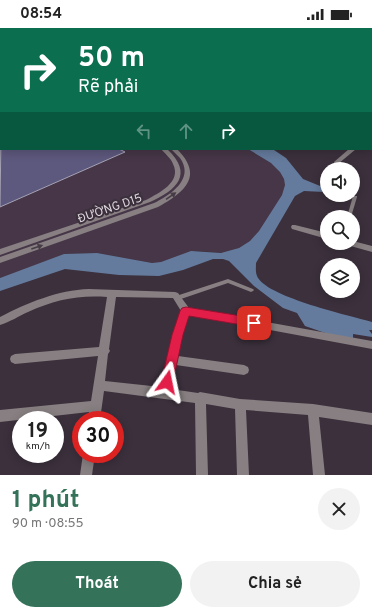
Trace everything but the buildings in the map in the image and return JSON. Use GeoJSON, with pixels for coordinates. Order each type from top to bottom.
{"type":"FeatureCollection","features":[{"type":"Feature","properties":{"kind":"street","name":"ĐƯỜNG D15"},"geometry":{"type":"LineString","coordinates":[[0,252],[148,201],[164,193],[175,182],[179,171],[176,161],[165,150]]}},
{"type":"Feature","properties":{"kind":"street","name":"ĐƯỜNG D15"},"geometry":{"type":"LineString","coordinates":[[0,260],[156,205],[172,196],[183,186],[188,170],[186,161],[175,150]]}},
{"type":"Feature","properties":{"kind":"street"},"geometry":{"type":"LineString","coordinates":[[337,162],[353,150]]}},
{"type":"Feature","properties":{"kind":"street"},"geometry":{"type":"LineString","coordinates":[[295,227],[320,234]]}},
{"type":"Feature","properties":{"kind":"street"},"geometry":{"type":"LineString","coordinates":[[360,246],[372,249]]}},
{"type":"Feature","properties":{"kind":"street"},"geometry":{"type":"LineString","coordinates":[[0,320],[35,304],[82,292],[175,295],[186,311],[372,345]]}},
{"type":"Feature","properties":{"kind":"street"},"geometry":{"type":"LineString","coordinates":[[95,411],[112,294]]}},
{"type":"Feature","properties":{"kind":"street"},"geometry":{"type":"LineString","coordinates":[[165,393],[177,335],[186,311]]}},
{"type":"Feature","properties":{"kind":"street"},"geometry":{"type":"LineString","coordinates":[[15,359],[105,351]]}},
{"type":"Feature","properties":{"kind":"street"},"geometry":{"type":"LineString","coordinates":[[172,360],[244,370]]}},
{"type":"Feature","properties":{"kind":"street"},"geometry":{"type":"LineString","coordinates":[[100,385],[200,397],[240,404],[313,410],[372,419]]}},
{"type":"Feature","properties":{"kind":"street"},"geometry":{"type":"LineString","coordinates":[[200,397],[202,475]]}},
{"type":"Feature","properties":{"kind":"street"},"geometry":{"type":"LineString","coordinates":[[240,404],[243,475]]}},
{"type":"Feature","properties":{"kind":"street"},"geometry":{"type":"LineString","coordinates":[[0,416],[96,406]]}},
{"type":"Feature","properties":{"kind":"street"},"geometry":{"type":"LineString","coordinates":[[313,410],[319,475]]}},
{"type":"Feature","properties":{"kind":"street"},"geometry":{"type":"LineString","coordinates":[[86,475],[88,463]]}},
{"type":"Feature","properties":{"kind":"lane"},"geometry":{"type":"LineString","coordinates":[[178,298],[228,282],[251,290]]}},
{"type":"Feature","properties":{"kind":"shaded area"},"geometry":{"type":"Polygon","coordinates":[[[0,150],[250,150],[271,163],[280,172],[284,179],[285,185],[282,195],[259,231],[250,241],[239,248],[221,253],[198,251],[161,262],[152,263],[97,253],[64,254],[0,278],[0,150]]]}},
{"type":"Feature","properties":{"kind":"water"},"geometry":{"type":"Polygon","coordinates":[[[250,150],[274,150],[286,158],[303,179],[320,186],[320,192],[304,191],[295,196],[256,263],[258,278],[266,285],[293,299],[372,322],[372,330],[369,330],[372,337],[353,334],[353,338],[334,336],[305,326],[297,313],[283,308],[254,286],[229,261],[223,259],[213,259],[183,270],[159,276],[119,275],[65,269],[0,291],[0,278],[64,254],[97,253],[152,263],[161,262],[191,251],[221,253],[239,248],[250,241],[259,231],[282,195],[285,185],[284,179],[280,172],[271,163],[250,150]]]}},
{"type":"Feature","properties":{"kind":"route"},"geometry":{"type":"LineString","coordinates":[[167,382],[177,335],[186,311],[254,323]]}}]}
